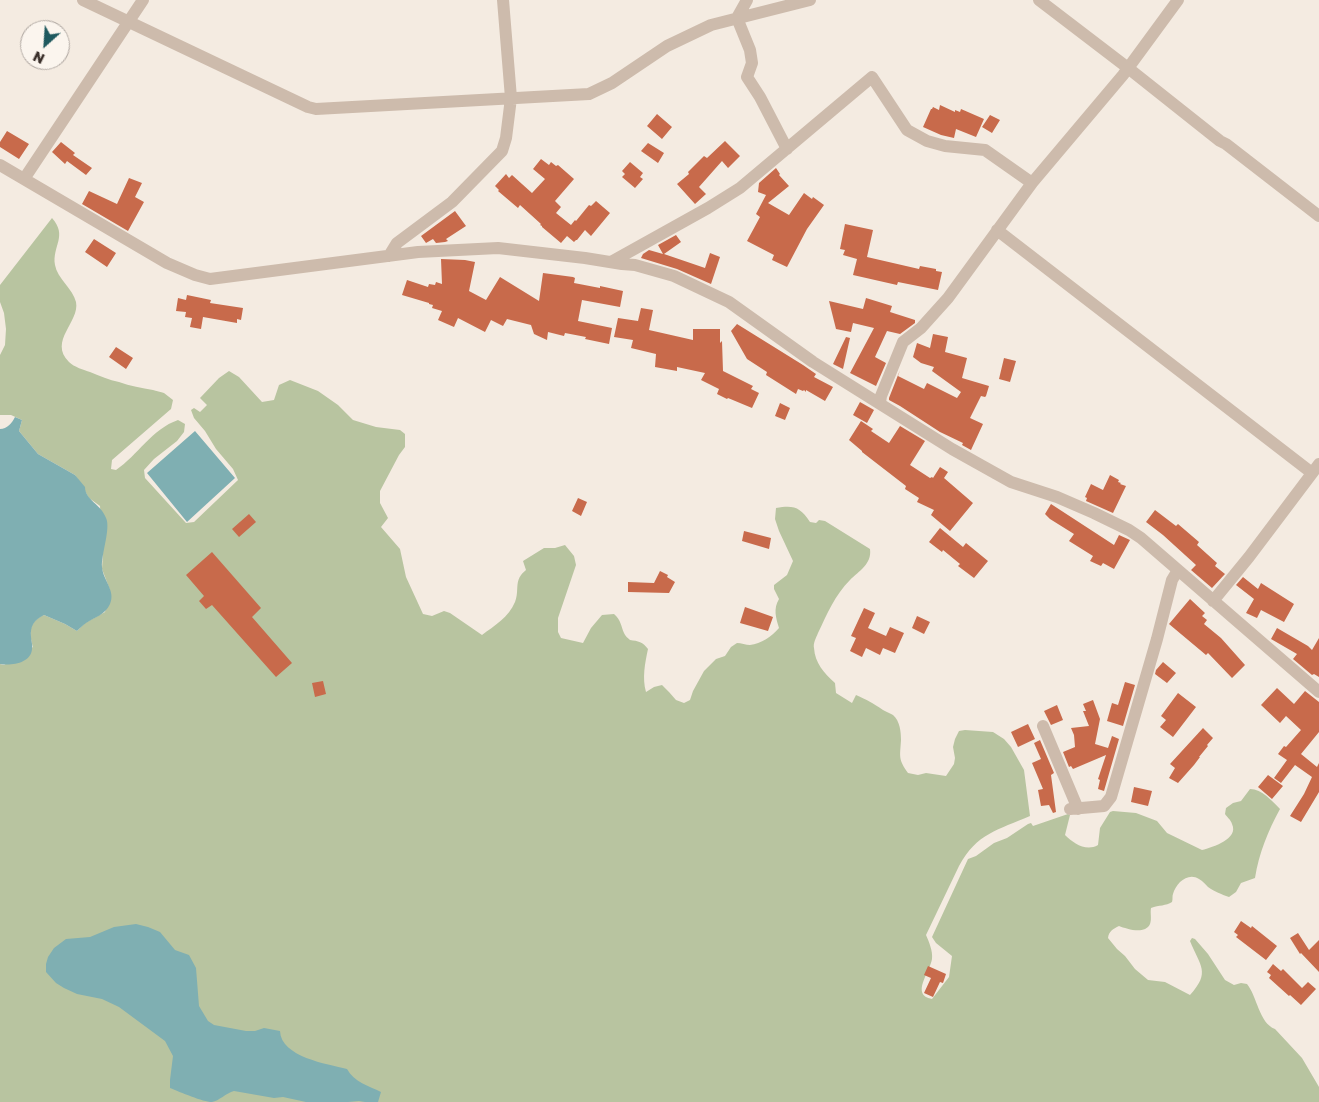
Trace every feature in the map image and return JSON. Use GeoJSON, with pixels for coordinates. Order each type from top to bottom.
{"type":"FeatureCollection","features":[{"type":"Feature","properties":{"kind":"street"},"geometry":{"type":"LineString","coordinates":[[83,0],[308,107],[316,109],[589,94],[612,83],[668,46],[711,25],[810,0]]}},
{"type":"Feature","properties":{"kind":"street"},"geometry":{"type":"LineString","coordinates":[[24,179],[143,0]]}},
{"type":"Feature","properties":{"kind":"street"},"geometry":{"type":"LineString","coordinates":[[389,256],[397,243],[452,202],[502,151],[506,138],[511,98],[503,0]]}},
{"type":"Feature","properties":{"kind":"street"},"geometry":{"type":"LineString","coordinates":[[737,18],[747,0]]}},
{"type":"Feature","properties":{"kind":"street"},"geometry":{"type":"LineString","coordinates":[[1039,0],[1319,216]]}},
{"type":"Feature","properties":{"kind":"street"},"geometry":{"type":"LineString","coordinates":[[880,403],[903,342],[921,328],[948,298],[1032,183],[1122,76],[1178,0]]}},
{"type":"Feature","properties":{"kind":"street"},"geometry":{"type":"LineString","coordinates":[[737,18],[750,50],[752,63],[747,77],[787,149]]}},
{"type":"Feature","properties":{"kind":"street"},"geometry":{"type":"LineString","coordinates":[[611,262],[740,188],[872,77],[907,130],[927,141],[945,146],[985,150],[1032,183]]}},
{"type":"Feature","properties":{"kind":"street"},"geometry":{"type":"LineString","coordinates":[[0,165],[167,263],[194,275],[210,279],[418,252],[498,248],[635,265],[674,276],[729,302],[813,362],[952,449],[1011,482],[1056,497],[1116,523],[1141,538],[1319,692]]}},
{"type":"Feature","properties":{"kind":"street"},"geometry":{"type":"LineString","coordinates":[[997,230],[1316,468],[1249,557],[1213,601]]}},
{"type":"Feature","properties":{"kind":"street"},"geometry":{"type":"LineString","coordinates":[[1043,726],[1074,809],[1104,806],[1111,797],[1172,580],[1178,570]]}},
{"type":"Feature","properties":{"kind":"green space"},"geometry":{"type":"Polygon","coordinates":[[[52,218],[59,230],[55,258],[56,270],[76,302],[74,317],[63,339],[63,354],[69,362],[79,368],[132,386],[164,393],[173,400],[171,409],[112,460],[111,469],[116,470],[124,464],[153,436],[169,424],[178,420],[185,424],[184,432],[177,441],[154,459],[144,470],[145,478],[186,523],[194,522],[238,480],[233,469],[216,449],[194,418],[191,410],[194,408],[200,412],[207,405],[200,398],[219,378],[229,371],[239,377],[262,402],[274,400],[279,385],[290,380],[318,391],[338,405],[353,420],[376,427],[400,430],[405,434],[405,447],[380,491],[380,503],[388,518],[381,527],[400,549],[406,577],[423,614],[432,616],[444,611],[450,613],[482,635],[501,621],[515,602],[520,578],[526,570],[523,561],[544,548],[555,548],[565,545],[574,556],[576,565],[558,618],[558,632],[561,638],[583,643],[591,628],[602,615],[614,614],[624,634],[630,640],[642,643],[648,649],[644,676],[646,692],[662,685],[676,700],[684,703],[690,700],[704,671],[716,659],[725,656],[731,647],[737,643],[750,645],[758,643],[770,637],[779,628],[776,610],[779,599],[774,585],[787,575],[793,561],[775,519],[776,508],[796,508],[810,522],[825,521],[870,549],[867,563],[836,598],[818,633],[814,642],[814,648],[818,663],[835,683],[836,693],[852,703],[856,695],[895,717],[899,723],[900,730],[900,758],[908,773],[946,776],[954,764],[953,747],[959,731],[993,732],[1004,739],[1011,747],[1024,770],[1030,816],[998,829],[981,839],[973,846],[959,866],[926,935],[931,947],[932,959],[922,988],[922,993],[926,997],[932,999],[949,977],[952,956],[936,943],[932,937],[968,859],[976,856],[994,843],[1007,838],[1028,824],[1031,823],[1033,826],[1068,814],[1070,815],[1065,835],[1080,846],[1093,847],[1098,845],[1100,828],[1110,812],[1113,811],[1136,813],[1157,821],[1167,833],[1202,850],[1224,842],[1232,834],[1232,824],[1225,814],[1226,808],[1233,803],[1241,801],[1250,789],[1263,793],[1280,809],[1264,842],[1255,878],[1241,883],[1236,892],[1229,897],[1211,889],[1195,877],[1187,878],[1177,886],[1172,902],[1151,908],[1151,922],[1148,927],[1136,930],[1119,926],[1112,930],[1108,938],[1135,969],[1148,980],[1165,982],[1190,995],[1202,974],[1200,963],[1190,941],[1192,938],[1195,939],[1208,954],[1225,980],[1234,985],[1247,984],[1265,1021],[1302,1058],[1319,1087],[1319,1102],[0,1102],[0,664],[4,665],[33,647],[31,628],[39,618],[44,615],[77,631],[85,623],[105,612],[110,590],[102,569],[103,552],[100,506],[89,498],[75,475],[38,454],[19,431],[22,420],[11,415],[0,415],[0,355],[5,345],[6,329],[4,313],[0,302],[0,285],[52,218]]]}},
{"type":"Feature","properties":{"kind":"water"},"geometry":{"type":"Polygon","coordinates":[[[15,417],[22,420],[19,431],[38,454],[75,475],[85,487],[90,499],[104,513],[107,522],[107,535],[102,567],[111,599],[105,611],[77,631],[44,615],[35,621],[32,627],[32,648],[28,658],[15,664],[5,665],[0,664],[0,429],[9,425],[15,417]]]}},
{"type":"Feature","properties":{"kind":"water"},"geometry":{"type":"Polygon","coordinates":[[[195,431],[235,478],[187,522],[147,473],[195,431]]]}},
{"type":"Feature","properties":{"kind":"water"},"geometry":{"type":"Polygon","coordinates":[[[136,924],[160,932],[175,950],[189,955],[196,968],[199,1006],[208,1021],[214,1025],[246,1031],[264,1028],[280,1031],[282,1040],[296,1053],[317,1062],[347,1069],[358,1080],[381,1092],[378,1102],[306,1102],[234,1091],[217,1100],[208,1102],[170,1088],[173,1056],[165,1041],[119,1007],[102,999],[77,994],[64,988],[56,983],[46,972],[48,957],[54,948],[66,939],[90,937],[114,927],[136,924]]]}},
{"type":"Feature","properties":{"kind":"building"},"geometry":{"type":"Polygon","coordinates":[[[940,105],[955,112],[955,110],[960,112],[961,109],[984,119],[976,137],[956,129],[954,138],[941,135],[923,127],[931,109],[933,107],[939,110],[940,105]]]}},
{"type":"Feature","properties":{"kind":"building"},"geometry":{"type":"Polygon","coordinates":[[[657,114],[672,127],[662,139],[647,126],[657,114]]]}},
{"type":"Feature","properties":{"kind":"building"},"geometry":{"type":"Polygon","coordinates":[[[990,115],[1000,120],[992,133],[982,127],[990,115]]]}},
{"type":"Feature","properties":{"kind":"building"},"geometry":{"type":"Polygon","coordinates":[[[7,131],[29,144],[19,159],[0,147],[0,142],[7,131]]]}},
{"type":"Feature","properties":{"kind":"building"},"geometry":{"type":"Polygon","coordinates":[[[725,141],[740,156],[728,168],[722,161],[699,187],[706,194],[695,204],[677,184],[689,174],[688,172],[704,156],[707,158],[725,141]]]}},
{"type":"Feature","properties":{"kind":"building"},"geometry":{"type":"Polygon","coordinates":[[[61,142],[75,153],[73,155],[92,168],[86,175],[67,161],[65,164],[52,152],[61,142]]]}},
{"type":"Feature","properties":{"kind":"building"},"geometry":{"type":"Polygon","coordinates":[[[648,143],[664,153],[658,163],[641,151],[648,143]]]}},
{"type":"Feature","properties":{"kind":"building"},"geometry":{"type":"Polygon","coordinates":[[[541,159],[549,165],[551,162],[556,166],[558,165],[574,179],[555,201],[561,207],[556,213],[571,225],[589,205],[591,206],[596,201],[610,213],[591,236],[585,230],[574,242],[567,236],[561,243],[520,205],[518,208],[498,191],[495,186],[506,174],[509,178],[512,175],[532,193],[545,179],[533,169],[541,159]]]}},
{"type":"Feature","properties":{"kind":"building"},"geometry":{"type":"Polygon","coordinates":[[[630,162],[643,173],[640,177],[643,179],[635,188],[622,177],[625,174],[622,171],[630,162]]]}},
{"type":"Feature","properties":{"kind":"building"},"geometry":{"type":"Polygon","coordinates":[[[776,168],[779,175],[789,186],[768,203],[789,215],[804,193],[824,205],[807,229],[787,267],[772,260],[774,255],[747,241],[760,217],[756,214],[766,195],[758,192],[759,183],[776,168]]]}},
{"type":"Feature","properties":{"kind":"building"},"geometry":{"type":"Polygon","coordinates":[[[129,178],[142,183],[135,197],[144,202],[128,231],[82,204],[89,191],[117,204],[129,178]]]}},
{"type":"Feature","properties":{"kind":"building"},"geometry":{"type":"Polygon","coordinates":[[[455,211],[466,226],[446,239],[448,241],[436,243],[433,239],[426,243],[421,236],[455,211]]]}},
{"type":"Feature","properties":{"kind":"building"},"geometry":{"type":"Polygon","coordinates":[[[845,224],[873,230],[867,257],[919,269],[920,266],[936,269],[936,271],[942,272],[938,290],[898,282],[897,285],[853,275],[857,259],[843,255],[845,250],[840,249],[845,224]]]}},
{"type":"Feature","properties":{"kind":"building"},"geometry":{"type":"Polygon","coordinates":[[[676,235],[681,242],[664,254],[705,268],[710,253],[720,257],[711,284],[677,269],[641,258],[649,250],[663,254],[658,245],[676,235]]]}},
{"type":"Feature","properties":{"kind":"building"},"geometry":{"type":"Polygon","coordinates":[[[94,239],[116,253],[107,267],[85,252],[94,239]]]}},
{"type":"Feature","properties":{"kind":"building"},"geometry":{"type":"Polygon","coordinates":[[[441,259],[475,262],[469,291],[486,300],[500,277],[539,301],[543,273],[573,277],[575,278],[574,283],[623,291],[620,307],[582,300],[578,321],[612,328],[609,344],[565,333],[564,336],[548,332],[547,340],[534,334],[531,325],[507,319],[503,326],[491,320],[485,332],[458,318],[454,327],[438,320],[442,311],[432,308],[433,305],[429,303],[402,295],[407,280],[428,287],[429,284],[435,285],[436,282],[442,284],[441,259]]]}},
{"type":"Feature","properties":{"kind":"building"},"geometry":{"type":"Polygon","coordinates":[[[187,295],[211,300],[210,303],[243,308],[241,320],[237,319],[237,323],[203,317],[201,329],[190,327],[192,318],[185,317],[186,312],[176,311],[178,298],[186,300],[187,295]]]}},
{"type":"Feature","properties":{"kind":"building"},"geometry":{"type":"Polygon","coordinates":[[[866,298],[892,306],[890,312],[915,320],[915,323],[900,334],[887,331],[875,357],[886,363],[876,386],[850,373],[874,328],[853,323],[851,332],[836,329],[829,301],[863,309],[866,298]]]}},
{"type":"Feature","properties":{"kind":"building"},"geometry":{"type":"Polygon","coordinates":[[[641,308],[653,310],[649,330],[693,340],[693,329],[720,329],[723,371],[753,386],[751,389],[759,393],[752,408],[717,394],[719,389],[701,380],[705,373],[677,367],[677,371],[655,367],[656,354],[631,348],[633,340],[614,337],[618,318],[638,321],[641,308]]]}},
{"type":"Feature","properties":{"kind":"building"},"geometry":{"type":"Polygon","coordinates":[[[737,324],[803,365],[816,374],[814,377],[833,387],[825,401],[806,390],[806,392],[798,389],[796,394],[766,375],[767,372],[747,359],[731,331],[737,324]]]}},
{"type":"Feature","properties":{"kind":"building"},"geometry":{"type":"Polygon","coordinates":[[[933,334],[948,337],[945,352],[967,358],[962,378],[989,386],[986,396],[981,396],[970,418],[983,424],[971,450],[962,445],[963,443],[940,432],[889,400],[900,370],[898,376],[924,389],[927,383],[957,398],[961,392],[932,371],[934,367],[921,363],[913,357],[917,343],[930,348],[933,334]]]}},
{"type":"Feature","properties":{"kind":"building"},"geometry":{"type":"Polygon","coordinates":[[[846,337],[850,338],[843,369],[833,364],[846,337]]]}},
{"type":"Feature","properties":{"kind":"building"},"geometry":{"type":"Polygon","coordinates":[[[116,347],[133,358],[126,369],[109,357],[116,347]]]}},
{"type":"Feature","properties":{"kind":"building"},"geometry":{"type":"Polygon","coordinates":[[[1004,358],[1016,361],[1010,382],[999,379],[1004,358]]]}},
{"type":"Feature","properties":{"kind":"building"},"geometry":{"type":"Polygon","coordinates":[[[860,402],[874,410],[867,423],[853,415],[860,402]]]}},
{"type":"Feature","properties":{"kind":"building"},"geometry":{"type":"Polygon","coordinates":[[[780,403],[790,408],[785,420],[775,416],[780,403]]]}},
{"type":"Feature","properties":{"kind":"building"},"geometry":{"type":"Polygon","coordinates":[[[861,421],[873,429],[871,431],[889,443],[900,426],[925,441],[910,465],[930,478],[933,478],[940,467],[948,472],[944,478],[973,503],[950,531],[931,515],[934,510],[917,502],[919,498],[905,489],[906,486],[849,440],[861,421]]]}},
{"type":"Feature","properties":{"kind":"building"},"geometry":{"type":"Polygon","coordinates":[[[1110,475],[1119,480],[1120,484],[1126,486],[1113,513],[1086,501],[1087,498],[1085,497],[1091,484],[1103,490],[1110,475]]]}},
{"type":"Feature","properties":{"kind":"building"},"geometry":{"type":"Polygon","coordinates":[[[578,498],[587,502],[581,516],[572,511],[578,498]]]}},
{"type":"Feature","properties":{"kind":"building"},"geometry":{"type":"Polygon","coordinates":[[[1051,504],[1114,545],[1119,535],[1130,540],[1114,569],[1103,563],[1101,566],[1090,561],[1093,556],[1069,541],[1074,534],[1045,514],[1051,504]]]}},
{"type":"Feature","properties":{"kind":"building"},"geometry":{"type":"Polygon","coordinates":[[[1155,510],[1176,526],[1178,524],[1199,542],[1197,545],[1217,563],[1215,566],[1225,574],[1212,588],[1191,570],[1196,565],[1146,522],[1155,510]]]}},
{"type":"Feature","properties":{"kind":"building"},"geometry":{"type":"Polygon","coordinates":[[[249,514],[256,522],[239,537],[232,529],[249,514]]]}},
{"type":"Feature","properties":{"kind":"building"},"geometry":{"type":"Polygon","coordinates":[[[940,528],[963,547],[966,543],[988,561],[974,578],[958,566],[960,564],[943,550],[942,552],[929,542],[940,528]]]}},
{"type":"Feature","properties":{"kind":"building"},"geometry":{"type":"Polygon","coordinates":[[[744,531],[771,538],[769,549],[742,541],[744,531]]]}},
{"type":"Feature","properties":{"kind":"building"},"geometry":{"type":"Polygon","coordinates":[[[212,552],[261,608],[252,617],[292,663],[276,677],[212,605],[206,609],[199,601],[204,596],[186,575],[212,552]]]}},
{"type":"Feature","properties":{"kind":"building"},"geometry":{"type":"Polygon","coordinates":[[[660,571],[668,575],[667,577],[675,582],[669,593],[628,592],[628,582],[654,583],[660,571]]]}},
{"type":"Feature","properties":{"kind":"building"},"geometry":{"type":"Polygon","coordinates":[[[1243,577],[1258,589],[1261,583],[1294,604],[1284,622],[1261,610],[1257,618],[1246,613],[1254,599],[1236,585],[1243,577]]]}},
{"type":"Feature","properties":{"kind":"building"},"geometry":{"type":"Polygon","coordinates":[[[1190,599],[1205,613],[1202,616],[1207,620],[1204,624],[1221,638],[1245,665],[1232,678],[1208,653],[1206,655],[1169,624],[1190,599]]]}},
{"type":"Feature","properties":{"kind":"building"},"geometry":{"type":"Polygon","coordinates":[[[745,607],[773,617],[768,631],[740,623],[745,607]]]}},
{"type":"Feature","properties":{"kind":"building"},"geometry":{"type":"Polygon","coordinates":[[[864,608],[875,613],[868,628],[886,636],[890,627],[904,633],[895,653],[883,648],[880,655],[866,648],[862,657],[850,651],[856,638],[851,636],[864,608]]]}},
{"type":"Feature","properties":{"kind":"building"},"geometry":{"type":"Polygon","coordinates":[[[917,616],[930,622],[924,634],[912,628],[917,616]]]}},
{"type":"Feature","properties":{"kind":"building"},"geometry":{"type":"Polygon","coordinates":[[[1277,628],[1312,650],[1319,638],[1319,677],[1314,674],[1312,675],[1293,659],[1297,654],[1271,639],[1277,628]]]}},
{"type":"Feature","properties":{"kind":"building"},"geometry":{"type":"Polygon","coordinates":[[[1163,662],[1176,673],[1167,683],[1155,674],[1163,662]]]}},
{"type":"Feature","properties":{"kind":"building"},"geometry":{"type":"Polygon","coordinates":[[[323,681],[326,694],[315,697],[312,683],[323,681]]]}},
{"type":"Feature","properties":{"kind":"building"},"geometry":{"type":"Polygon","coordinates":[[[1125,682],[1135,685],[1123,726],[1107,721],[1112,703],[1118,705],[1125,682]]]}},
{"type":"Feature","properties":{"kind":"building"},"geometry":{"type":"Polygon","coordinates":[[[1277,688],[1294,704],[1305,691],[1319,702],[1319,732],[1301,754],[1317,767],[1319,763],[1319,792],[1301,822],[1290,816],[1312,777],[1295,765],[1281,783],[1274,778],[1287,760],[1278,754],[1301,730],[1286,716],[1280,723],[1261,705],[1277,688]]]}},
{"type":"Feature","properties":{"kind":"building"},"geometry":{"type":"Polygon","coordinates":[[[1178,693],[1196,707],[1173,737],[1160,727],[1166,720],[1161,716],[1178,693]]]}},
{"type":"Feature","properties":{"kind":"building"},"geometry":{"type":"Polygon","coordinates":[[[1093,700],[1100,719],[1095,744],[1108,748],[1112,736],[1119,739],[1104,791],[1098,789],[1100,780],[1098,779],[1106,755],[1073,769],[1071,766],[1069,767],[1063,752],[1075,747],[1071,728],[1089,726],[1083,711],[1086,711],[1083,704],[1093,700]]]}},
{"type":"Feature","properties":{"kind":"building"},"geometry":{"type":"Polygon","coordinates":[[[1057,705],[1063,720],[1051,725],[1044,711],[1057,705]]]}},
{"type":"Feature","properties":{"kind":"building"},"geometry":{"type":"Polygon","coordinates":[[[1028,724],[1035,739],[1018,747],[1011,732],[1028,724]]]}},
{"type":"Feature","properties":{"kind":"building"},"geometry":{"type":"Polygon","coordinates":[[[1203,728],[1213,738],[1208,746],[1178,783],[1169,778],[1175,768],[1170,764],[1203,728]]]}},
{"type":"Feature","properties":{"kind":"building"},"geometry":{"type":"Polygon","coordinates":[[[1040,740],[1054,773],[1051,775],[1056,812],[1053,813],[1049,805],[1041,806],[1038,790],[1043,789],[1032,763],[1041,759],[1034,743],[1040,740]]]}},
{"type":"Feature","properties":{"kind":"building"},"geometry":{"type":"Polygon","coordinates":[[[1268,775],[1283,786],[1272,799],[1258,787],[1268,775]]]}},
{"type":"Feature","properties":{"kind":"building"},"geometry":{"type":"Polygon","coordinates":[[[1134,787],[1152,791],[1148,806],[1131,802],[1134,787]]]}},
{"type":"Feature","properties":{"kind":"building"},"geometry":{"type":"Polygon","coordinates":[[[1241,921],[1251,928],[1252,926],[1277,946],[1266,960],[1236,937],[1238,935],[1234,932],[1241,921]]]}},
{"type":"Feature","properties":{"kind":"building"},"geometry":{"type":"Polygon","coordinates":[[[1298,933],[1309,950],[1319,940],[1319,972],[1300,954],[1290,938],[1298,933]]]}},
{"type":"Feature","properties":{"kind":"building"},"geometry":{"type":"Polygon","coordinates":[[[1273,964],[1281,971],[1283,969],[1302,988],[1308,982],[1316,989],[1301,1005],[1269,978],[1271,975],[1267,972],[1273,964]]]}},
{"type":"Feature","properties":{"kind":"building"},"geometry":{"type":"Polygon","coordinates":[[[928,966],[946,974],[943,983],[940,982],[933,997],[924,993],[931,978],[924,975],[928,966]]]}}]}
